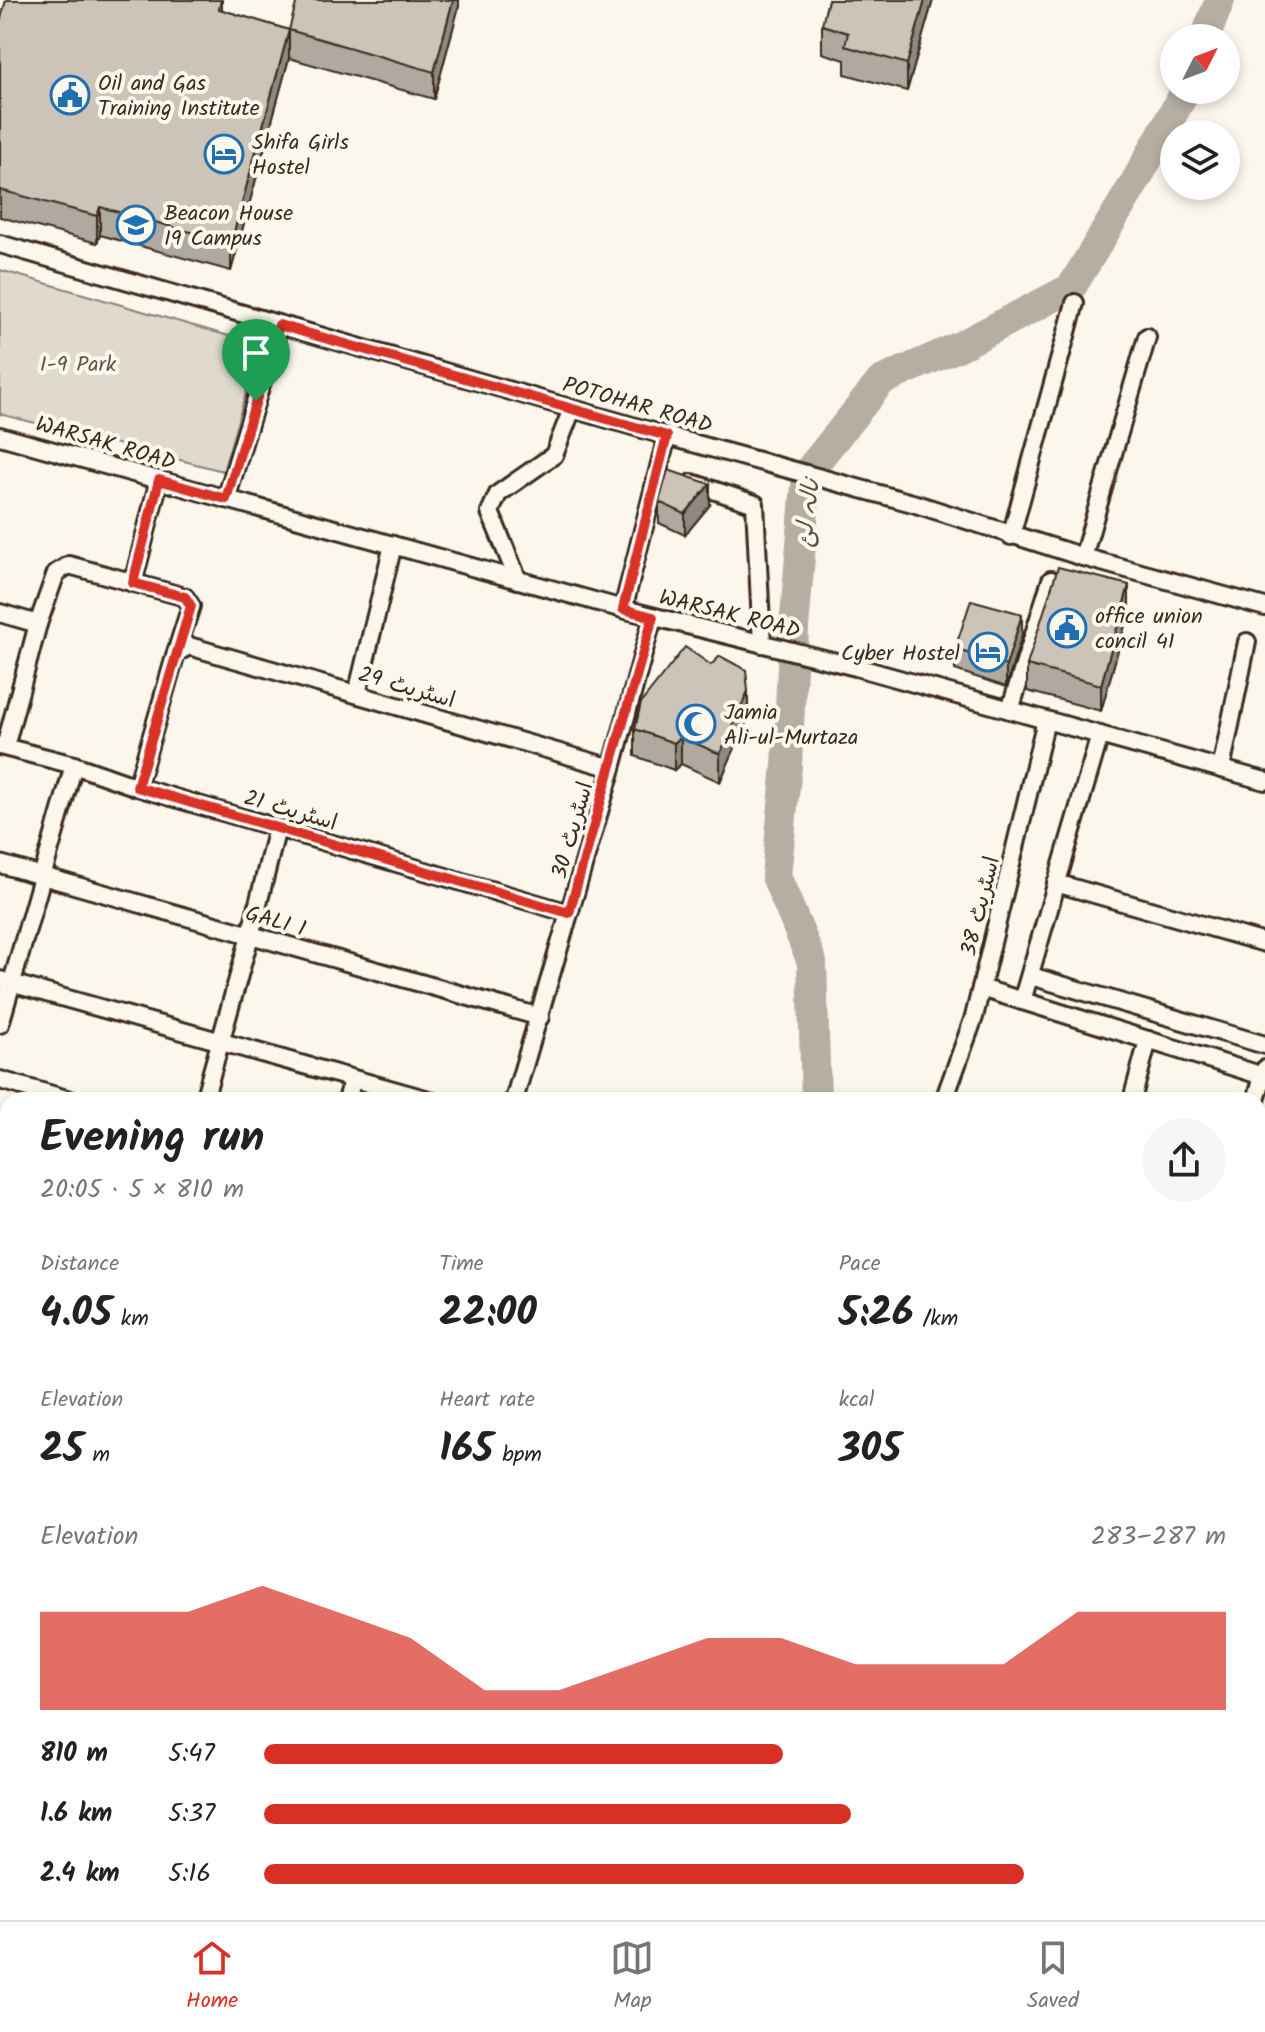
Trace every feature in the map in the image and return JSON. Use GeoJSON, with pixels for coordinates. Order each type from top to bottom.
{"type":"FeatureCollection","features":[{"type":"Feature","properties":{"kind":"street","name":"POTOHAR ROAD"},"geometry":{"type":"LineString","coordinates":[[0,244],[667,436],[867,490],[1011,536],[1265,607]]}},
{"type":"Feature","properties":{"kind":"street"},"geometry":{"type":"LineString","coordinates":[[1011,536],[1075,303]]}},
{"type":"Feature","properties":{"kind":"street"},"geometry":{"type":"LineString","coordinates":[[226,499],[279,325]]}},
{"type":"Feature","properties":{"kind":"street"},"geometry":{"type":"LineString","coordinates":[[1083,557],[1147,337]]}},
{"type":"Feature","properties":{"kind":"street"},"geometry":{"type":"LineString","coordinates":[[518,580],[490,512],[498,494],[554,455],[572,409]]}},
{"type":"Feature","properties":{"kind":"street","name":"WARSAK ROAD"},"geometry":{"type":"LineString","coordinates":[[0,436],[623,609],[856,667],[1265,781]]}},
{"type":"Feature","properties":{"kind":"street"},"geometry":{"type":"LineString","coordinates":[[623,609],[667,436]]}},
{"type":"Feature","properties":{"kind":"street"},"geometry":{"type":"LineString","coordinates":[[133,583],[159,480]]}},
{"type":"Feature","properties":{"kind":"street"},"geometry":{"type":"LineString","coordinates":[[685,481],[755,504],[768,645]]}},
{"type":"Feature","properties":{"kind":"street"},"geometry":{"type":"LineString","coordinates":[[357,694],[393,545]]}},
{"type":"Feature","properties":{"kind":"street"},"geometry":{"type":"LineString","coordinates":[[3,747],[56,573],[69,565],[185,597],[191,606],[183,650],[137,787]]}},
{"type":"Feature","properties":{"kind":"street"},"geometry":{"type":"LineString","coordinates":[[1010,710],[1051,580]]}},
{"type":"Feature","properties":{"kind":"street"},"geometry":{"type":"LineString","coordinates":[[0,613],[38,624]]}},
{"type":"Feature","properties":{"kind":"street","name":"اسٹریٹ 30"},"geometry":{"type":"LineString","coordinates":[[517,1092],[653,617]]}},
{"type":"Feature","properties":{"kind":"street"},"geometry":{"type":"LineString","coordinates":[[1221,769],[1247,642]]}},
{"type":"Feature","properties":{"kind":"street","name":"اسٹریٹ 29"},"geometry":{"type":"LineString","coordinates":[[183,650],[357,694],[612,768]]}},
{"type":"Feature","properties":{"kind":"street","name":"اسٹریٹ 38"},"geometry":{"type":"LineString","coordinates":[[947,1092],[974,1017],[1046,720]]}},
{"type":"Feature","properties":{"kind":"street"},"geometry":{"type":"LineString","coordinates":[[1022,1001],[1100,735]]}},
{"type":"Feature","properties":{"kind":"street","name":"اسٹریٹ 21"},"geometry":{"type":"LineString","coordinates":[[3,747],[74,765],[137,787],[569,913]]}},
{"type":"Feature","properties":{"kind":"street"},"geometry":{"type":"LineString","coordinates":[[0,1024],[6,982],[42,876],[74,765]]}},
{"type":"Feature","properties":{"kind":"street"},"geometry":{"type":"LineString","coordinates":[[206,1092],[277,828]]}},
{"type":"Feature","properties":{"kind":"street","name":"GALI 1"},"geometry":{"type":"LineString","coordinates":[[0,864],[540,1017]]}},
{"type":"Feature","properties":{"kind":"street"},"geometry":{"type":"LineString","coordinates":[[1056,883],[1265,943]]}},
{"type":"Feature","properties":{"kind":"street"},"geometry":{"type":"LineString","coordinates":[[1031,976],[1265,1045]]}},
{"type":"Feature","properties":{"kind":"street"},"geometry":{"type":"LineString","coordinates":[[6,982],[400,1092]]}},
{"type":"Feature","properties":{"kind":"street"},"geometry":{"type":"LineString","coordinates":[[981,988],[1264,1072],[1260,1092]]}},
{"type":"Feature","properties":{"kind":"street"},"geometry":{"type":"LineString","coordinates":[[1134,1092],[1148,1040]]}},
{"type":"Feature","properties":{"kind":"street"},"geometry":{"type":"LineString","coordinates":[[349,1092],[353,1079]]}},
{"type":"Feature","properties":{"kind":"street"},"geometry":{"type":"LineString","coordinates":[[0,1080],[42,1092]]}},
{"type":"Feature","properties":{"kind":"green space","name":"I-9 Park"},"geometry":{"type":"Polygon","coordinates":[[[0,270],[260,345],[223,471],[0,414],[0,270]]]}},
{"type":"Feature","properties":{"kind":"building"},"geometry":{"type":"Polygon","coordinates":[[[6,0],[221,0],[219,9],[289,30],[231,243],[100,207],[97,216],[0,190],[0,22],[6,0]]]}},
{"type":"Feature","properties":{"kind":"building"},"geometry":{"type":"Polygon","coordinates":[[[297,0],[453,0],[434,72],[289,30],[297,0]]]}},
{"type":"Feature","properties":{"kind":"building"},"geometry":{"type":"Polygon","coordinates":[[[828,0],[925,0],[907,64],[845,46],[848,33],[822,25],[828,0]]]}},
{"type":"Feature","properties":{"kind":"building"},"geometry":{"type":"Polygon","coordinates":[[[668,470],[710,484],[685,514],[659,502],[668,470]]]}},
{"type":"Feature","properties":{"kind":"building"},"geometry":{"type":"Polygon","coordinates":[[[1058,567],[1129,585],[1101,685],[1027,665],[1058,567]]]}},
{"type":"Feature","properties":{"kind":"building"},"geometry":{"type":"Polygon","coordinates":[[[971,600],[1022,614],[1006,666],[955,649],[971,600]]]}},
{"type":"Feature","properties":{"kind":"building","name":"Jamia Ali-ul-Murtaza"},"geometry":{"type":"Polygon","coordinates":[[[685,647],[711,665],[720,656],[746,670],[748,691],[720,754],[681,737],[674,743],[635,729],[641,703],[685,647]]]}},
{"type":"Feature","properties":{"kind":"waterway","name":"نالہ لئ"},"geometry":{"type":"LineString","coordinates":[[1211,24],[1220,0]]}},
{"type":"Feature","properties":{"kind":"waterway","name":"نالہ لئ"},"geometry":{"type":"LineString","coordinates":[[816,1092],[812,962],[776,876],[787,765],[807,473],[881,381],[960,346],[1071,288],[1178,104]]}},
{"type":"Feature","properties":{"kind":"place","name":"Oil and Gas Training Institute"},"geometry":{"type":"Point","coordinates":[70,95]}},
{"type":"Feature","properties":{"kind":"place","name":"Shifa Girls Hostel"},"geometry":{"type":"Point","coordinates":[224,154]}},
{"type":"Feature","properties":{"kind":"place","name":"Beacon House I9 Campus"},"geometry":{"type":"Point","coordinates":[136,225]}},
{"type":"Feature","properties":{"kind":"place","name":"office union concil 41"},"geometry":{"type":"Point","coordinates":[1067,628]}},
{"type":"Feature","properties":{"kind":"place","name":"Cyber Hostel"},"geometry":{"type":"Point","coordinates":[988,652]}},
{"type":"Feature","properties":{"kind":"place","name":"Jamia Ali-ul-Murtaza"},"geometry":{"type":"Point","coordinates":[696,724]}},
{"type":"Feature","properties":{"kind":"route"},"geometry":{"type":"LineString","coordinates":[[279,325],[667,436],[623,609],[653,617],[569,913],[137,787],[191,606],[185,597],[133,583],[159,480],[226,499],[256,401],[279,325]]}}]}
